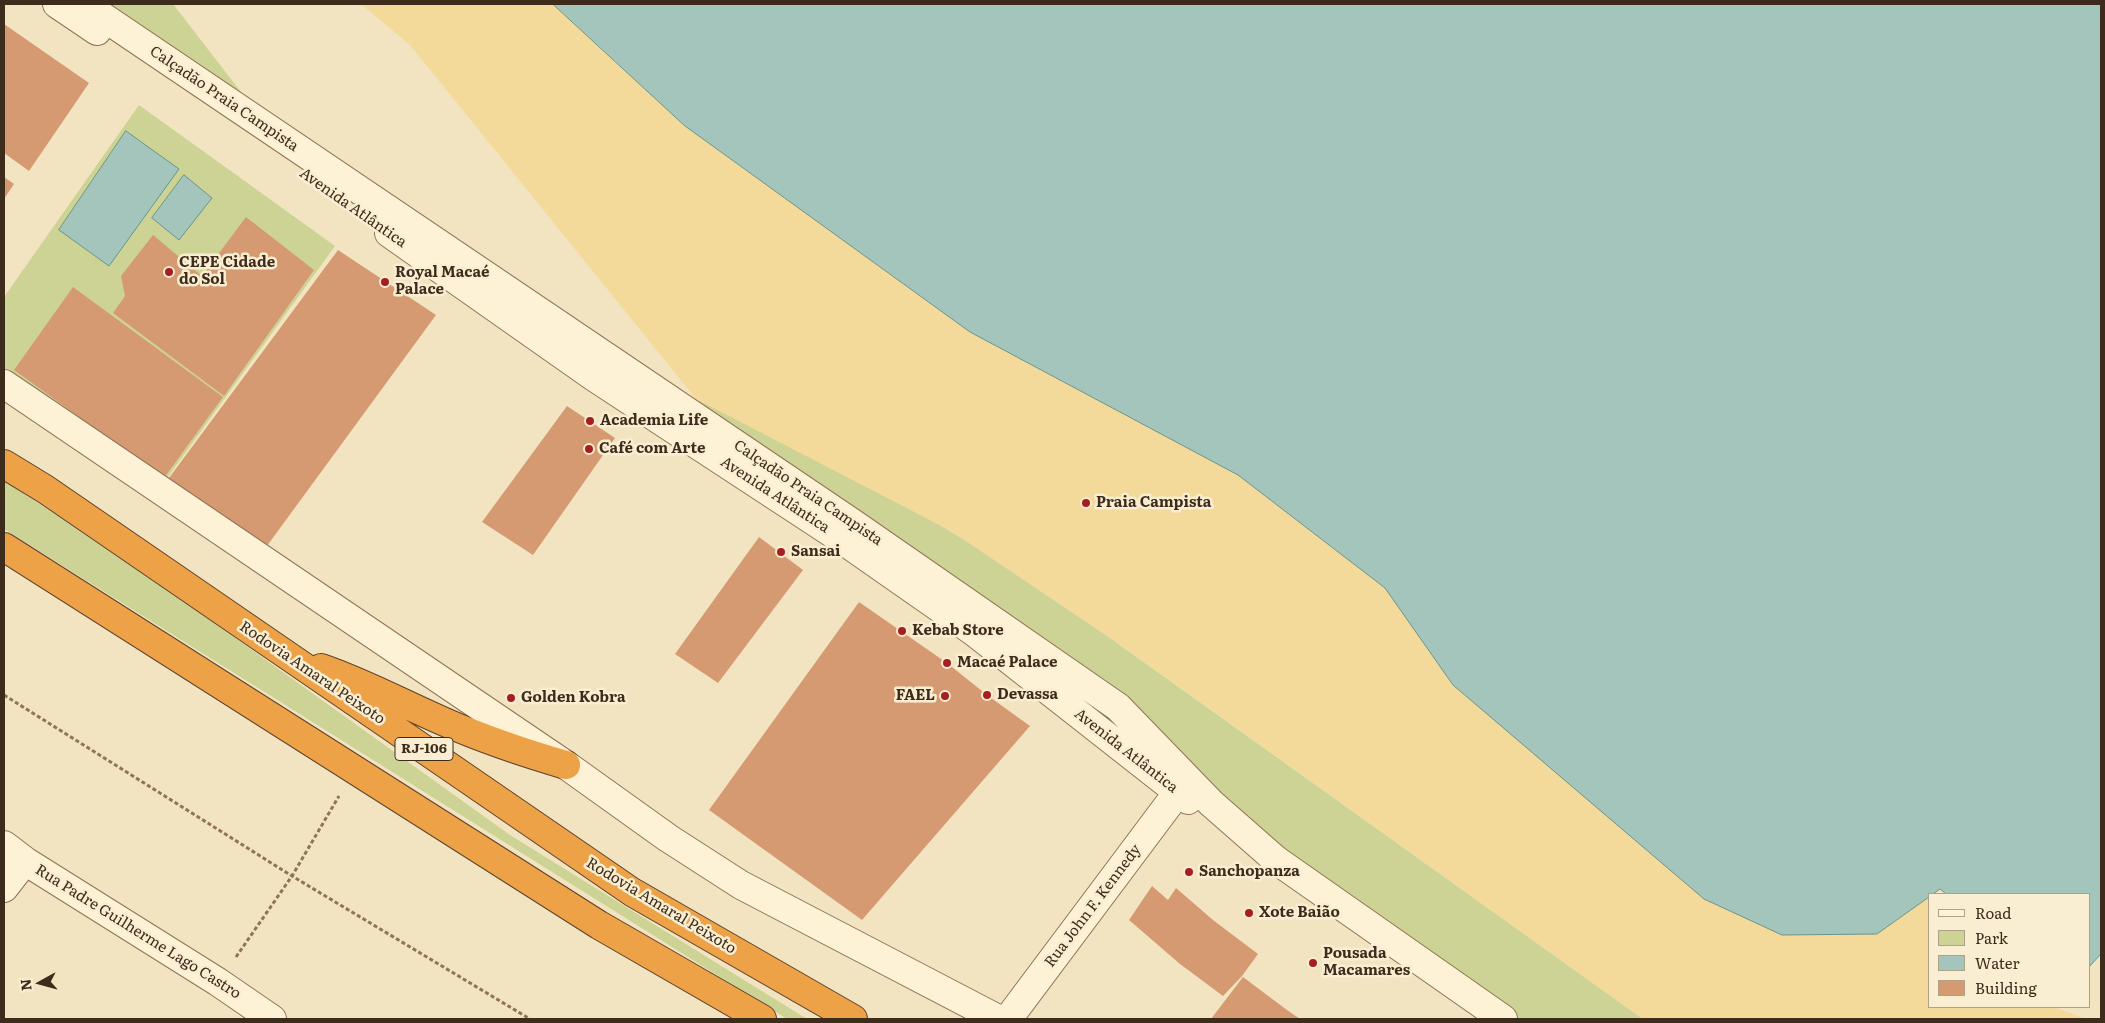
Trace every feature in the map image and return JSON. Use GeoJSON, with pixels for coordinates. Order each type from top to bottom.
{"type":"FeatureCollection","features":[{"type":"Feature","properties":{"kind":"highway","name":"Rodovia Amaral Peixoto"},"geometry":{"type":"LineString","coordinates":[[4,464],[45,489],[632,892],[853,1019]]}},
{"type":"Feature","properties":{"kind":"highway"},"geometry":{"type":"LineString","coordinates":[[4,546],[599,925],[762,1019]]}},
{"type":"Feature","properties":{"kind":"highway"},"geometry":{"type":"LineString","coordinates":[[288,656],[354,679],[499,745],[566,765]]}},
{"type":"Feature","properties":{"kind":"street","name":"Avenida Atlântica"},"geometry":{"type":"LineString","coordinates":[[57,4],[176,83],[594,377],[854,548],[974,632],[1469,1019]]}},
{"type":"Feature","properties":{"kind":"street","name":"Calçadão Praia Campista"},"geometry":{"type":"LineString","coordinates":[[84,4],[854,524],[1118,707],[1211,803],[1276,860],[1503,1019]]}},
{"type":"Feature","properties":{"kind":"street"},"geometry":{"type":"LineString","coordinates":[[4,384],[566,765],[668,838],[741,885],[998,1019]]}},
{"type":"Feature","properties":{"kind":"street","name":"Rua John F. Kennedy"},"geometry":{"type":"LineString","coordinates":[[1008,1019],[1178,792]]}},
{"type":"Feature","properties":{"kind":"street"},"geometry":{"type":"LineString","coordinates":[[4,888],[14,853]]}},
{"type":"Feature","properties":{"kind":"street","name":"Rua Padre Guilherme Lago Castro"},"geometry":{"type":"LineString","coordinates":[[14,853],[218,982],[272,1019]]}},
{"type":"Feature","properties":{"kind":"path"},"geometry":{"type":"LineString","coordinates":[[4,695],[292,876],[530,1019]]}},
{"type":"Feature","properties":{"kind":"path"},"geometry":{"type":"LineString","coordinates":[[218,982],[292,876],[355,770]]}},
{"type":"Feature","properties":{"kind":"green space"},"geometry":{"type":"Polygon","coordinates":[[[104,4],[173,4],[251,105],[104,4]]]}},
{"type":"Feature","properties":{"kind":"green space","name":"CEPE Cidade do Sol"},"geometry":{"type":"Polygon","coordinates":[[[139,105],[335,246],[165,481],[4,369],[4,297],[139,105]]]}},
{"type":"Feature","properties":{"kind":"green space"},"geometry":{"type":"Polygon","coordinates":[[[696,399],[866,480],[1022,575],[1643,1019],[1500,1019],[696,399]]]}},
{"type":"Feature","properties":{"kind":"green space"},"geometry":{"type":"Polygon","coordinates":[[[4,480],[135,566],[510,835],[807,1019],[787,1019],[4,529],[4,480]]]}},
{"type":"Feature","properties":{"kind":"sand","name":"Praia Campista"},"geometry":{"type":"Polygon","coordinates":[[[361,4],[553,4],[685,126],[970,332],[1238,475],[1385,588],[1453,685],[1877,934],[1928,898],[1928,1008],[2057,1008],[2086,1019],[1643,1019],[1129,651],[951,531],[696,399],[410,45],[361,4]]]}},
{"type":"Feature","properties":{"kind":"water"},"geometry":{"type":"Polygon","coordinates":[[[553,4],[2101,4],[2101,954],[2090,966],[2090,893],[1945,893],[1940,889],[1934,893],[1928,893],[1928,898],[1877,934],[1782,935],[1704,899],[1453,685],[1385,588],[1238,475],[970,332],[685,126],[553,4]]]}},
{"type":"Feature","properties":{"kind":"water"},"geometry":{"type":"Polygon","coordinates":[[[126,131],[179,169],[109,266],[59,230],[126,131]]]}},
{"type":"Feature","properties":{"kind":"water"},"geometry":{"type":"Polygon","coordinates":[[[184,175],[212,198],[179,240],[152,218],[184,175]]]}},
{"type":"Feature","properties":{"kind":"building"},"geometry":{"type":"Polygon","coordinates":[[[4,24],[89,83],[29,171],[4,153],[4,24]]]}},
{"type":"Feature","properties":{"kind":"building"},"geometry":{"type":"Polygon","coordinates":[[[4,177],[14,184],[4,199],[4,177]]]}},
{"type":"Feature","properties":{"kind":"building"},"geometry":{"type":"Polygon","coordinates":[[[246,217],[314,270],[224,396],[113,313],[125,296],[121,276],[153,235],[202,276],[246,217]]]}},
{"type":"Feature","properties":{"kind":"building"},"geometry":{"type":"Polygon","coordinates":[[[338,250],[436,315],[264,550],[166,482],[338,250]]]}},
{"type":"Feature","properties":{"kind":"building"},"geometry":{"type":"Polygon","coordinates":[[[73,287],[223,397],[164,478],[14,370],[73,287]]]}},
{"type":"Feature","properties":{"kind":"building"},"geometry":{"type":"Polygon","coordinates":[[[567,406],[615,438],[533,555],[482,522],[567,406]]]}},
{"type":"Feature","properties":{"kind":"building"},"geometry":{"type":"Polygon","coordinates":[[[759,537],[803,570],[718,683],[675,654],[759,537]]]}},
{"type":"Feature","properties":{"kind":"building"},"geometry":{"type":"Polygon","coordinates":[[[859,602],[947,663],[1030,726],[862,920],[709,810],[859,602]]]}},
{"type":"Feature","properties":{"kind":"building"},"geometry":{"type":"Polygon","coordinates":[[[1152,886],[1168,900],[1176,888],[1213,920],[1258,954],[1242,976],[1223,996],[1180,964],[1129,920],[1152,886]]]}},
{"type":"Feature","properties":{"kind":"building"},"geometry":{"type":"Polygon","coordinates":[[[1243,977],[1287,1010],[1300,1019],[1211,1019],[1243,977]]]}},
{"type":"Feature","properties":{"kind":"place","name":"CEPE Cidade do Sol"},"geometry":{"type":"Point","coordinates":[169,272]}},
{"type":"Feature","properties":{"kind":"place","name":"Royal Macaé Palace"},"geometry":{"type":"Point","coordinates":[385,282]}},
{"type":"Feature","properties":{"kind":"place","name":"Academia Life"},"geometry":{"type":"Point","coordinates":[590,421]}},
{"type":"Feature","properties":{"kind":"place","name":"Café com Arte"},"geometry":{"type":"Point","coordinates":[589,449]}},
{"type":"Feature","properties":{"kind":"place","name":"Praia Campista"},"geometry":{"type":"Point","coordinates":[1086,503]}},
{"type":"Feature","properties":{"kind":"place","name":"Sansai"},"geometry":{"type":"Point","coordinates":[781,552]}},
{"type":"Feature","properties":{"kind":"place","name":"Kebab Store"},"geometry":{"type":"Point","coordinates":[902,631]}},
{"type":"Feature","properties":{"kind":"place","name":"Macaé Palace"},"geometry":{"type":"Point","coordinates":[947,663]}},
{"type":"Feature","properties":{"kind":"place","name":"Devassa"},"geometry":{"type":"Point","coordinates":[987,695]}},
{"type":"Feature","properties":{"kind":"place","name":"FAEL"},"geometry":{"type":"Point","coordinates":[945,696]}},
{"type":"Feature","properties":{"kind":"place","name":"Golden Kobra"},"geometry":{"type":"Point","coordinates":[511,698]}},
{"type":"Feature","properties":{"kind":"place","name":"Sanchopanza"},"geometry":{"type":"Point","coordinates":[1189,872]}},
{"type":"Feature","properties":{"kind":"place","name":"Xote Baião"},"geometry":{"type":"Point","coordinates":[1249,913]}},
{"type":"Feature","properties":{"kind":"place","name":"Pousada Macamares"},"geometry":{"type":"Point","coordinates":[1313,963]}}]}
